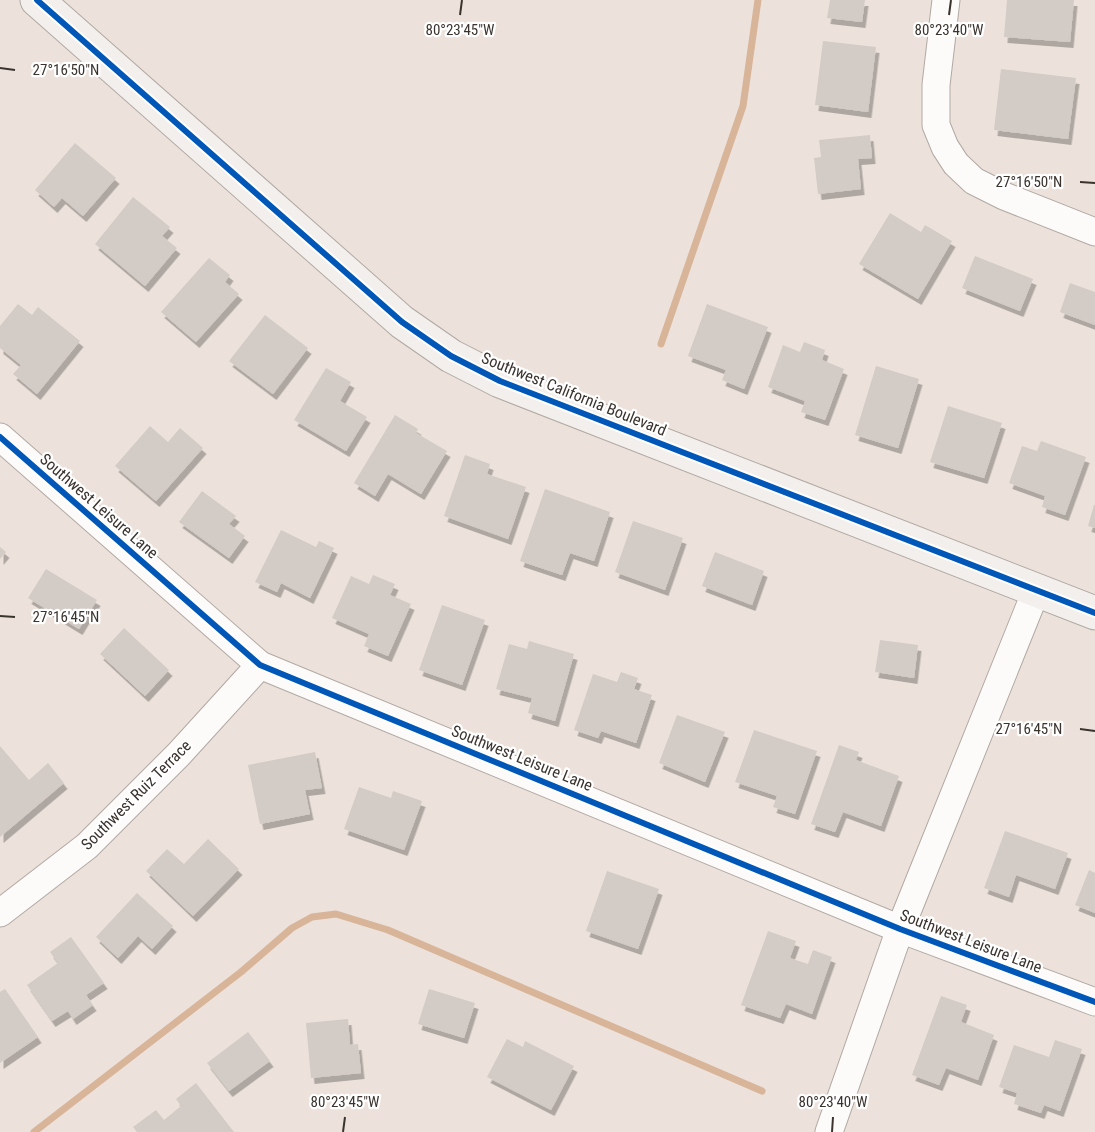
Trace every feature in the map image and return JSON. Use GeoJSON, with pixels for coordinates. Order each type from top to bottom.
{"type":"FeatureCollection","features":[{"type":"Feature","properties":{"kind":"street","name":"Southwest California Boulevard"},"geometry":{"type":"LineString","coordinates":[[37,0],[402,322],[452,356],[500,381],[1095,614]]}},
{"type":"Feature","properties":{"kind":"street"},"geometry":{"type":"LineString","coordinates":[[946,0],[936,85],[936,125],[945,147],[956,164],[974,181],[1004,196],[1095,232]]}},
{"type":"Feature","properties":{"kind":"street","name":"Southwest Leisure Lane"},"geometry":{"type":"LineString","coordinates":[[0,437],[260,665],[900,929],[1095,1002]]}},
{"type":"Feature","properties":{"kind":"street"},"geometry":{"type":"LineString","coordinates":[[829,1132],[900,929],[1036,591]]}},
{"type":"Feature","properties":{"kind":"street","name":"Southwest Ruiz Terrace"},"geometry":{"type":"LineString","coordinates":[[0,913],[87,846],[179,754],[260,665]]}},
{"type":"Feature","properties":{"kind":"building"},"geometry":{"type":"Polygon","coordinates":[[[830,0],[865,0],[862,22],[827,18],[830,0]]]}},
{"type":"Feature","properties":{"kind":"building"},"geometry":{"type":"Polygon","coordinates":[[[1007,0],[1074,0],[1070,42],[1004,37],[1007,0]]]}},
{"type":"Feature","properties":{"kind":"building"},"geometry":{"type":"Polygon","coordinates":[[[823,41],[876,47],[868,112],[815,105],[823,41]]]}},
{"type":"Feature","properties":{"kind":"building"},"geometry":{"type":"Polygon","coordinates":[[[1001,69],[1076,78],[1068,139],[994,130],[1001,69]]]}},
{"type":"Feature","properties":{"kind":"building"},"geometry":{"type":"Polygon","coordinates":[[[870,135],[872,158],[858,159],[861,189],[818,194],[814,158],[821,157],[819,140],[870,135]]]}},
{"type":"Feature","properties":{"kind":"building"},"geometry":{"type":"Polygon","coordinates":[[[75,143],[116,178],[83,216],[62,198],[54,207],[35,190],[75,143]]]}},
{"type":"Feature","properties":{"kind":"building"},"geometry":{"type":"Polygon","coordinates":[[[133,197],[170,227],[162,236],[177,248],[145,286],[95,244],[133,197]]]}},
{"type":"Feature","properties":{"kind":"building"},"geometry":{"type":"Polygon","coordinates":[[[890,213],[921,232],[925,225],[952,241],[918,299],[859,264],[890,213]]]}},
{"type":"Feature","properties":{"kind":"building"},"geometry":{"type":"Polygon","coordinates":[[[975,256],[1033,279],[1020,311],[962,288],[975,256]]]}},
{"type":"Feature","properties":{"kind":"building"},"geometry":{"type":"Polygon","coordinates":[[[209,258],[230,275],[225,282],[239,294],[196,342],[161,312],[209,258]]]}},
{"type":"Feature","properties":{"kind":"building"},"geometry":{"type":"Polygon","coordinates":[[[1070,283],[1095,292],[1095,325],[1060,312],[1070,283]]]}},
{"type":"Feature","properties":{"kind":"building"},"geometry":{"type":"Polygon","coordinates":[[[18,304],[32,315],[38,307],[80,341],[37,394],[13,374],[21,365],[0,348],[0,326],[18,304]]]}},
{"type":"Feature","properties":{"kind":"building"},"geometry":{"type":"Polygon","coordinates":[[[707,304],[768,327],[744,389],[722,380],[726,370],[688,356],[707,304]]]}},
{"type":"Feature","properties":{"kind":"building"},"geometry":{"type":"Polygon","coordinates":[[[265,315],[308,348],[273,394],[229,361],[265,315]]]}},
{"type":"Feature","properties":{"kind":"building"},"geometry":{"type":"Polygon","coordinates":[[[804,342],[825,350],[822,360],[844,369],[825,420],[801,412],[805,401],[768,387],[783,345],[800,352],[804,342]]]}},
{"type":"Feature","properties":{"kind":"building"},"geometry":{"type":"Polygon","coordinates":[[[876,366],[919,379],[898,448],[855,435],[876,366]]]}},
{"type":"Feature","properties":{"kind":"building"},"geometry":{"type":"Polygon","coordinates":[[[326,368],[351,382],[340,401],[367,417],[346,451],[294,420],[326,368]]]}},
{"type":"Feature","properties":{"kind":"building"},"geometry":{"type":"Polygon","coordinates":[[[948,406],[1002,423],[984,478],[930,462],[948,406]]]}},
{"type":"Feature","properties":{"kind":"building"},"geometry":{"type":"Polygon","coordinates":[[[395,415],[418,429],[416,433],[447,451],[421,494],[388,474],[375,496],[354,483],[395,415]]]}},
{"type":"Feature","properties":{"kind":"building"},"geometry":{"type":"Polygon","coordinates":[[[150,426],[168,442],[180,428],[203,448],[156,501],[115,466],[150,426]]]}},
{"type":"Feature","properties":{"kind":"building"},"geometry":{"type":"Polygon","coordinates":[[[1041,441],[1086,457],[1065,515],[1042,507],[1045,496],[1009,483],[1022,446],[1037,451],[1041,441]]]}},
{"type":"Feature","properties":{"kind":"building"},"geometry":{"type":"Polygon","coordinates":[[[465,455],[490,464],[487,474],[526,487],[508,539],[444,516],[465,455]]]}},
{"type":"Feature","properties":{"kind":"building"},"geometry":{"type":"Polygon","coordinates":[[[545,489],[610,512],[594,561],[570,553],[562,575],[520,561],[545,489]]]}},
{"type":"Feature","properties":{"kind":"building"},"geometry":{"type":"Polygon","coordinates":[[[202,491],[236,516],[229,524],[245,536],[229,558],[179,522],[202,491]]]}},
{"type":"Feature","properties":{"kind":"building"},"geometry":{"type":"Polygon","coordinates":[[[1095,505],[1095,528],[1088,526],[1095,505]]]}},
{"type":"Feature","properties":{"kind":"building"},"geometry":{"type":"Polygon","coordinates":[[[633,521],[683,538],[665,590],[615,572],[633,521]]]}},
{"type":"Feature","properties":{"kind":"building"},"geometry":{"type":"Polygon","coordinates":[[[281,530],[316,547],[319,541],[334,548],[310,598],[281,583],[277,592],[255,582],[281,530]]]}},
{"type":"Feature","properties":{"kind":"building"},"geometry":{"type":"Polygon","coordinates":[[[0,547],[6,552],[0,559],[0,547]]]}},
{"type":"Feature","properties":{"kind":"building"},"geometry":{"type":"Polygon","coordinates":[[[715,552],[764,571],[752,605],[702,586],[715,552]]]}},
{"type":"Feature","properties":{"kind":"building"},"geometry":{"type":"Polygon","coordinates":[[[46,569],[97,600],[79,629],[28,598],[46,569]]]}},
{"type":"Feature","properties":{"kind":"building"},"geometry":{"type":"Polygon","coordinates":[[[373,575],[395,584],[390,595],[411,604],[388,656],[364,646],[369,634],[332,618],[351,576],[369,584],[373,575]]]}},
{"type":"Feature","properties":{"kind":"building"},"geometry":{"type":"Polygon","coordinates":[[[442,605],[485,620],[462,685],[419,670],[442,605]]]}},
{"type":"Feature","properties":{"kind":"building"},"geometry":{"type":"Polygon","coordinates":[[[124,628],[169,670],[145,696],[100,654],[124,628]]]}},
{"type":"Feature","properties":{"kind":"building"},"geometry":{"type":"Polygon","coordinates":[[[880,640],[918,645],[914,678],[875,672],[880,640]]]}},
{"type":"Feature","properties":{"kind":"building"},"geometry":{"type":"Polygon","coordinates":[[[529,641],[574,654],[555,721],[528,713],[532,698],[496,689],[509,644],[527,649],[529,641]]]}},
{"type":"Feature","properties":{"kind":"building"},"geometry":{"type":"Polygon","coordinates":[[[621,672],[638,678],[634,689],[652,695],[636,743],[601,731],[598,738],[574,730],[593,674],[617,682],[621,672]]]}},
{"type":"Feature","properties":{"kind":"building"},"geometry":{"type":"Polygon","coordinates":[[[677,715],[725,732],[705,782],[659,763],[677,715]]]}},
{"type":"Feature","properties":{"kind":"building"},"geometry":{"type":"Polygon","coordinates":[[[754,730],[817,751],[795,814],[773,807],[777,796],[735,782],[754,730]]]}},
{"type":"Feature","properties":{"kind":"building"},"geometry":{"type":"Polygon","coordinates":[[[839,745],[859,752],[856,760],[899,776],[881,826],[843,812],[835,832],[811,824],[839,745]]]}},
{"type":"Feature","properties":{"kind":"building"},"geometry":{"type":"Polygon","coordinates":[[[0,746],[29,780],[48,763],[64,783],[0,837],[0,746]]]}},
{"type":"Feature","properties":{"kind":"building"},"geometry":{"type":"Polygon","coordinates":[[[315,752],[322,788],[305,790],[310,814],[260,824],[248,765],[315,752]]]}},
{"type":"Feature","properties":{"kind":"building"},"geometry":{"type":"Polygon","coordinates":[[[359,787],[391,798],[393,791],[422,801],[404,850],[344,829],[359,787]]]}},
{"type":"Feature","properties":{"kind":"building"},"geometry":{"type":"Polygon","coordinates":[[[1005,831],[1068,853],[1055,889],[1016,875],[1009,897],[984,888],[1005,831]]]}},
{"type":"Feature","properties":{"kind":"building"},"geometry":{"type":"Polygon","coordinates":[[[208,839],[239,869],[193,916],[146,871],[167,849],[184,864],[208,839]]]}},
{"type":"Feature","properties":{"kind":"building"},"geometry":{"type":"Polygon","coordinates":[[[1089,870],[1095,873],[1095,913],[1075,905],[1089,870]]]}},
{"type":"Feature","properties":{"kind":"building"},"geometry":{"type":"Polygon","coordinates":[[[607,871],[659,889],[638,949],[586,931],[607,871]]]}},
{"type":"Feature","properties":{"kind":"building"},"geometry":{"type":"Polygon","coordinates":[[[137,893],[173,926],[152,949],[138,936],[118,958],[96,937],[137,893]]]}},
{"type":"Feature","properties":{"kind":"building"},"geometry":{"type":"Polygon","coordinates":[[[768,931],[796,941],[790,958],[808,964],[813,950],[832,957],[812,1014],[786,1004],[780,1018],[741,1005],[768,931]]]}},
{"type":"Feature","properties":{"kind":"building"},"geometry":{"type":"Polygon","coordinates":[[[71,937],[104,983],[86,995],[93,1005],[73,1019],[68,1011],[52,1021],[27,985],[58,963],[50,952],[71,937]]]}},
{"type":"Feature","properties":{"kind":"building"},"geometry":{"type":"Polygon","coordinates":[[[5,989],[38,1037],[0,1063],[0,992],[5,989]]]}},
{"type":"Feature","properties":{"kind":"building"},"geometry":{"type":"Polygon","coordinates":[[[429,989],[475,1003],[464,1038],[418,1024],[429,989]]]}},
{"type":"Feature","properties":{"kind":"building"},"geometry":{"type":"Polygon","coordinates":[[[941,996],[967,1005],[961,1022],[994,1035],[978,1080],[946,1068],[939,1085],[912,1075],[941,996]]]}},
{"type":"Feature","properties":{"kind":"building"},"geometry":{"type":"Polygon","coordinates":[[[348,1019],[350,1045],[358,1044],[361,1073],[311,1078],[306,1023],[348,1019]]]}},
{"type":"Feature","properties":{"kind":"building"},"geometry":{"type":"Polygon","coordinates":[[[248,1032],[270,1061],[229,1091],[207,1063],[248,1032]]]}},
{"type":"Feature","properties":{"kind":"building"},"geometry":{"type":"Polygon","coordinates":[[[507,1039],[523,1047],[525,1041],[574,1066],[551,1110],[487,1077],[507,1039]]]}},
{"type":"Feature","properties":{"kind":"building"},"geometry":{"type":"Polygon","coordinates":[[[1055,1040],[1082,1049],[1060,1111],[1044,1105],[1041,1113],[1014,1104],[1017,1093],[999,1087],[1014,1045],[1049,1057],[1055,1040]]]}},
{"type":"Feature","properties":{"kind":"building"},"geometry":{"type":"Polygon","coordinates":[[[196,1083],[234,1132],[137,1132],[133,1127],[156,1110],[164,1120],[181,1106],[176,1099],[196,1083]]]}},
{"type":"Feature","properties":{"kind":"waterway"},"geometry":{"type":"LineString","coordinates":[[661,344],[743,106],[758,0]]}},
{"type":"Feature","properties":{"kind":"waterway"},"geometry":{"type":"LineString","coordinates":[[34,1132],[241,972],[292,928],[312,917],[336,914],[388,930],[762,1091]]}},
{"type":"Feature","properties":{"kind":"cycle path"},"geometry":{"type":"LineString","coordinates":[[37,0],[402,322],[451,356],[500,381],[1095,613]]}},
{"type":"Feature","properties":{"kind":"cycle path"},"geometry":{"type":"LineString","coordinates":[[0,437],[260,665],[900,929],[1095,1002]]}}]}
